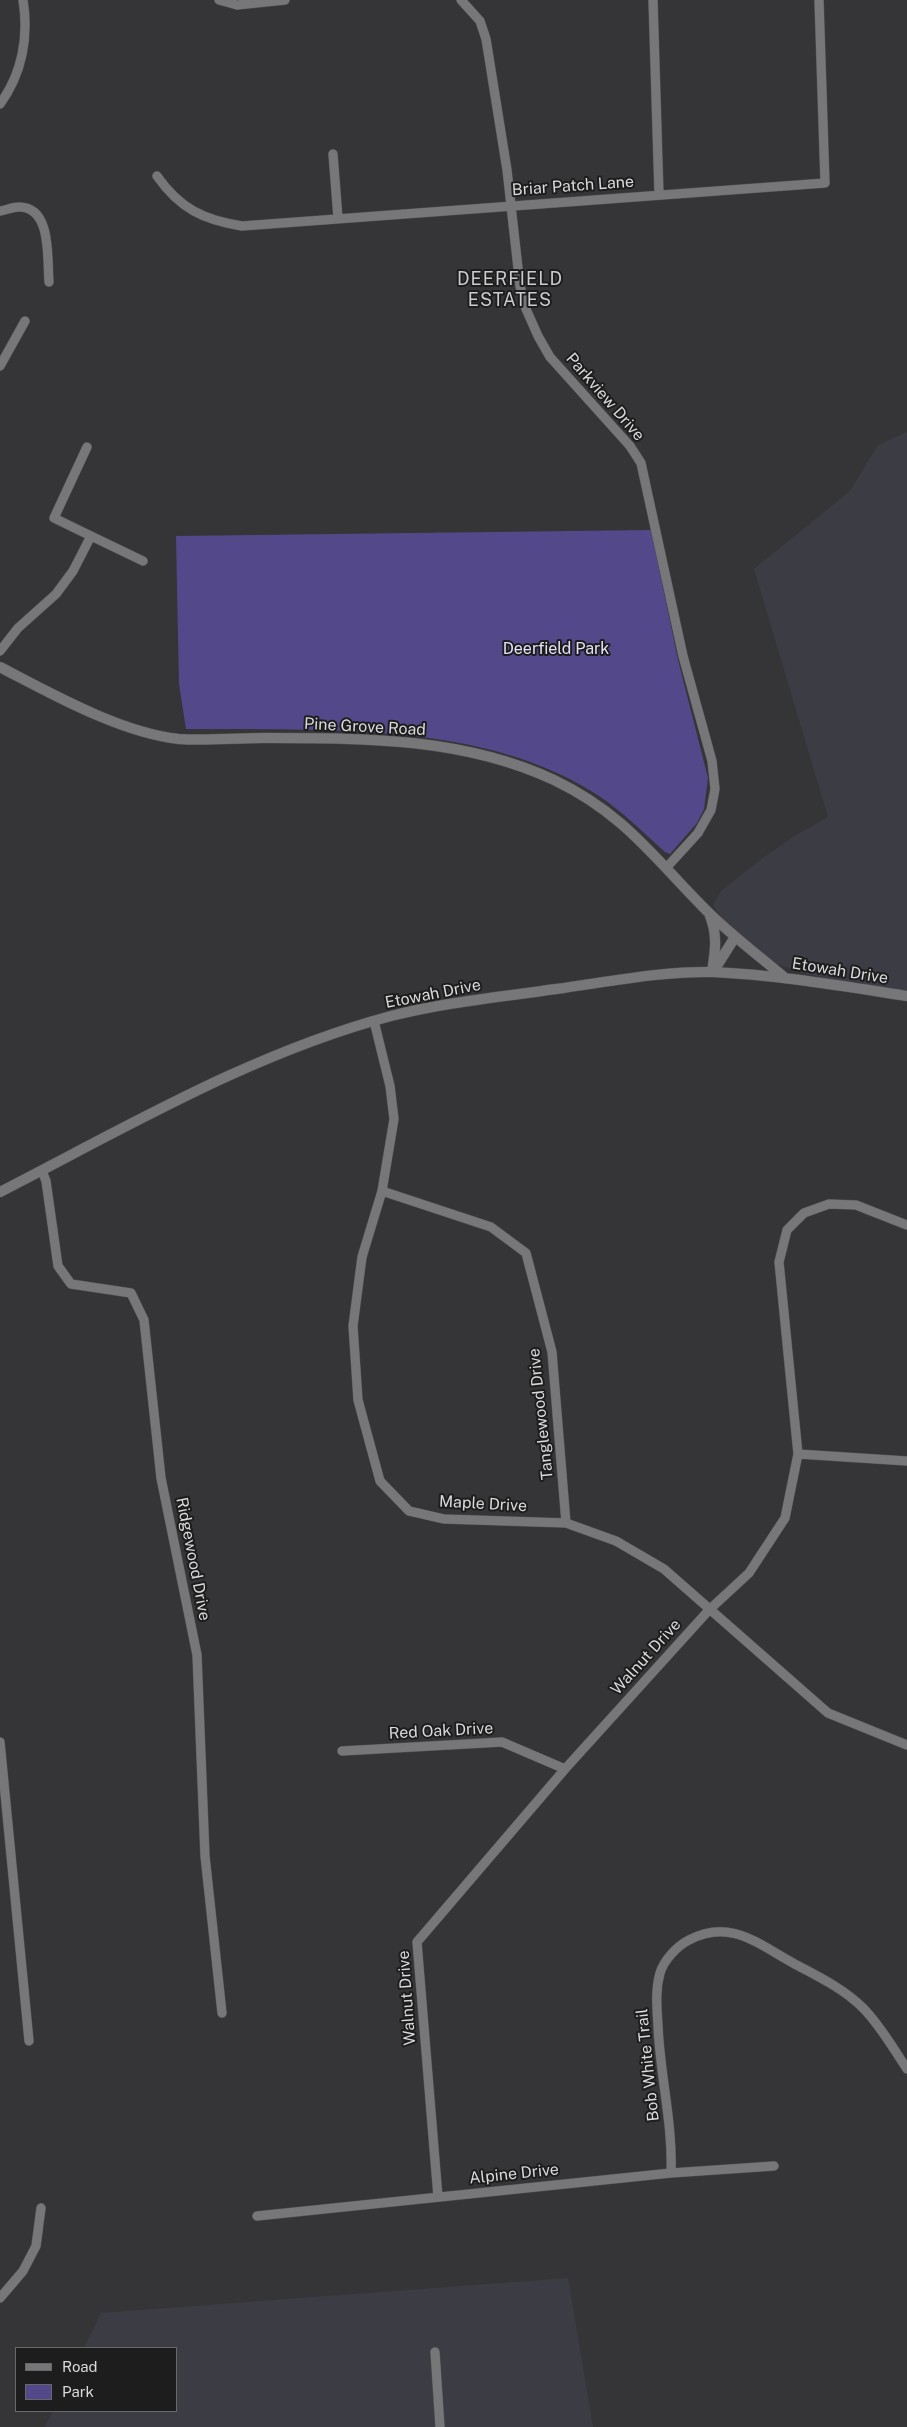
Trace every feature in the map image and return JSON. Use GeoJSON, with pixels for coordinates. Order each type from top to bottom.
{"type":"FeatureCollection","features":[{"type":"Feature","properties":{"kind":"street"},"geometry":{"type":"LineString","coordinates":[[0,104],[11,88],[24,50],[25,15],[23,0]]}},
{"type":"Feature","properties":{"kind":"street"},"geometry":{"type":"LineString","coordinates":[[219,0],[237,5],[286,0]]}},
{"type":"Feature","properties":{"kind":"street","name":"Parkview Drive"},"geometry":{"type":"LineString","coordinates":[[461,0],[480,21],[486,39],[511,206],[520,286],[526,309],[550,357],[630,446],[640,463],[683,656],[712,761],[715,789],[711,810],[698,833],[667,867]]}},
{"type":"Feature","properties":{"kind":"street"},"geometry":{"type":"LineString","coordinates":[[653,0],[659,194]]}},
{"type":"Feature","properties":{"kind":"street","name":"Briar Patch Lane"},"geometry":{"type":"LineString","coordinates":[[157,176],[169,193],[195,213],[217,222],[242,226],[826,183],[819,0]]}},
{"type":"Feature","properties":{"kind":"street"},"geometry":{"type":"LineString","coordinates":[[333,154],[338,218]]}},
{"type":"Feature","properties":{"kind":"street"},"geometry":{"type":"LineString","coordinates":[[0,211],[19,207],[35,211],[44,224],[49,282]]}},
{"type":"Feature","properties":{"kind":"street"},"geometry":{"type":"LineString","coordinates":[[0,366],[25,321]]}},
{"type":"Feature","properties":{"kind":"street"},"geometry":{"type":"LineString","coordinates":[[87,447],[54,518],[143,561]]}},
{"type":"Feature","properties":{"kind":"street"},"geometry":{"type":"LineString","coordinates":[[0,651],[18,628],[56,594],[73,571],[91,536]]}},
{"type":"Feature","properties":{"kind":"street","name":"Pine Grove Road"},"geometry":{"type":"LineString","coordinates":[[0,667],[110,720],[154,734],[179,739],[309,738],[409,742],[437,746],[499,761],[551,779],[580,794],[626,827],[667,867],[709,913],[784,977]]}},
{"type":"Feature","properties":{"kind":"street"},"geometry":{"type":"LineString","coordinates":[[709,913],[716,937],[712,972]]}},
{"type":"Feature","properties":{"kind":"street"},"geometry":{"type":"LineString","coordinates":[[712,972],[735,937]]}},
{"type":"Feature","properties":{"kind":"street","name":"Etowah Drive"},"geometry":{"type":"LineString","coordinates":[[0,1192],[189,1094],[312,1043],[374,1021],[446,1005],[670,974],[712,972],[784,977],[907,996]]}},
{"type":"Feature","properties":{"kind":"street","name":"Maple Drive"},"geometry":{"type":"LineString","coordinates":[[374,1021],[394,1108],[392,1140],[382,1191],[362,1257],[353,1326],[358,1400],[380,1481],[409,1511],[444,1519],[566,1523],[616,1541],[664,1570],[828,1713],[907,1745]]}},
{"type":"Feature","properties":{"kind":"street","name":"Ridgewood Drive"},"geometry":{"type":"LineString","coordinates":[[42,1170],[46,1181],[58,1266],[71,1284],[131,1293],[144,1320],[161,1478],[197,1655],[205,1856],[222,2013]]}},
{"type":"Feature","properties":{"kind":"street","name":"Tanglewood Drive"},"geometry":{"type":"LineString","coordinates":[[382,1191],[491,1227],[526,1253],[552,1352],[566,1523]]}},
{"type":"Feature","properties":{"kind":"street","name":"Walnut Drive"},"geometry":{"type":"LineString","coordinates":[[438,2197],[417,1942],[565,1769],[709,1610],[749,1573],[785,1518],[798,1454],[779,1262],[787,1230],[804,1213],[829,1204],[856,1205],[907,1225]]}},
{"type":"Feature","properties":{"kind":"street"},"geometry":{"type":"LineString","coordinates":[[798,1454],[907,1460]]}},
{"type":"Feature","properties":{"kind":"street"},"geometry":{"type":"LineString","coordinates":[[0,1742],[29,2041]]}},
{"type":"Feature","properties":{"kind":"street","name":"Red Oak Drive"},"geometry":{"type":"LineString","coordinates":[[342,1751],[502,1742],[565,1769]]}},
{"type":"Feature","properties":{"kind":"street","name":"Bob White Trail"},"geometry":{"type":"LineString","coordinates":[[671,2173],[672,2150],[659,2050],[656,1996],[660,1973],[665,1962],[681,1944],[702,1933],[725,1931],[758,1941],[783,1958],[840,1988],[882,2030],[907,2069]]}},
{"type":"Feature","properties":{"kind":"street","name":"Alpine Drive"},"geometry":{"type":"LineString","coordinates":[[257,2216],[671,2173],[774,2166]]}},
{"type":"Feature","properties":{"kind":"street"},"geometry":{"type":"LineString","coordinates":[[0,2298],[23,2271],[36,2246],[41,2208]]}},
{"type":"Feature","properties":{"kind":"street"},"geometry":{"type":"LineString","coordinates":[[434,2352],[440,2427]]}},
{"type":"Feature","properties":{"kind":"shaded area"},"geometry":{"type":"Polygon","coordinates":[[[907,432],[907,992],[829,979],[777,964],[726,923],[713,905],[722,890],[767,855],[796,835],[828,817],[754,569],[850,491],[878,445],[907,432]]]}},
{"type":"Feature","properties":{"kind":"shaded area"},"geometry":{"type":"Polygon","coordinates":[[[568,2278],[593,2427],[45,2427],[52,2412],[178,2412],[178,2347],[84,2347],[101,2313],[568,2278]]]}},
{"type":"Feature","properties":{"kind":"green space","name":"Deerfield Park"},"geometry":{"type":"Polygon","coordinates":[[[651,530],[678,660],[708,778],[704,809],[697,823],[670,854],[665,852],[627,817],[602,798],[556,772],[507,754],[455,742],[401,735],[346,731],[186,729],[179,684],[176,536],[651,530]]]}},
{"type":"Feature","properties":{"kind":"district","name":"DEERFIELD ESTATES"},"geometry":{"type":"Point","coordinates":[510,289]}}]}
